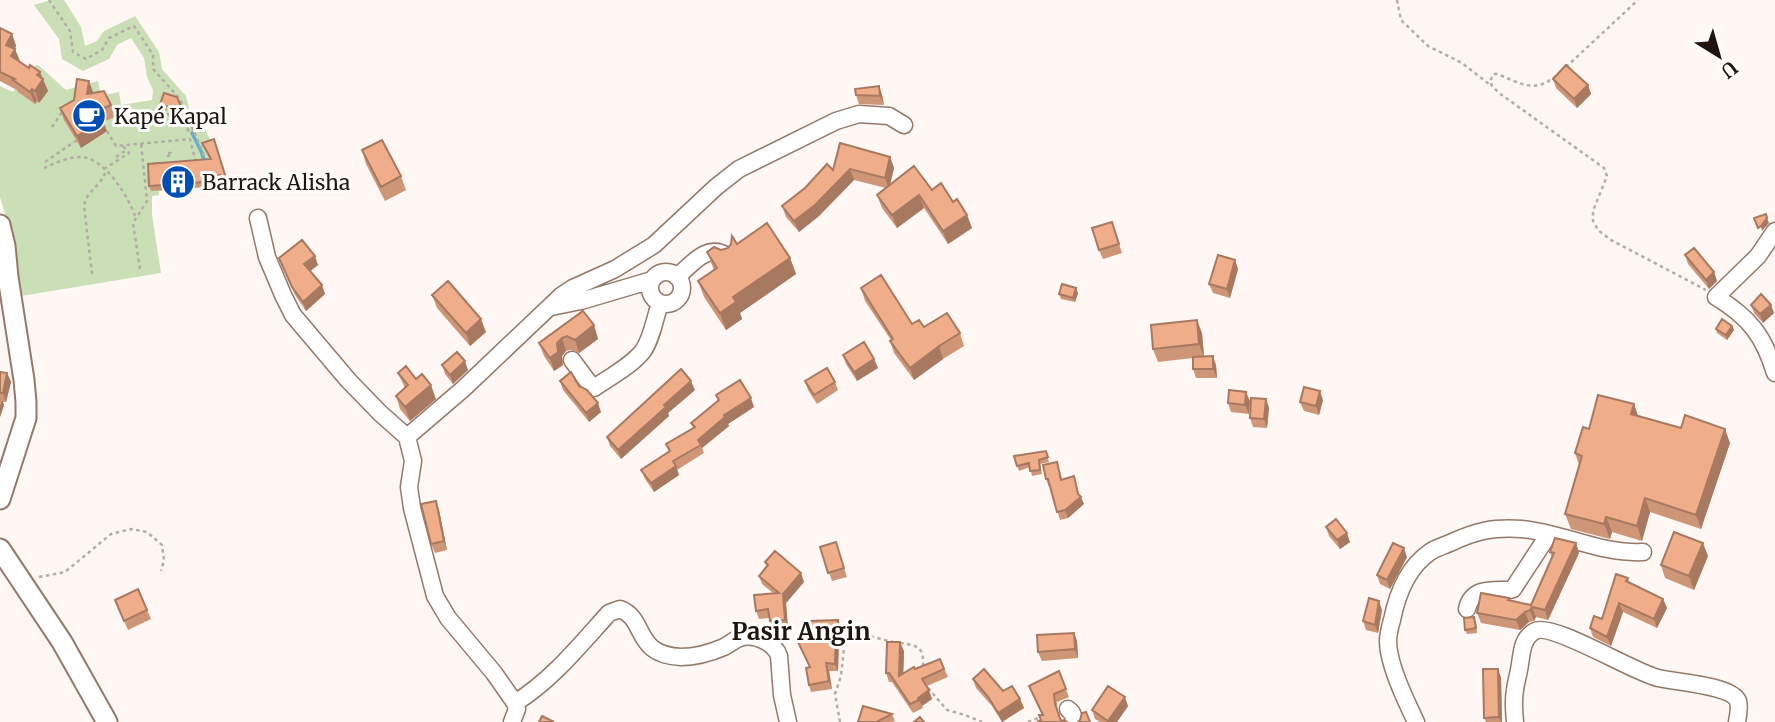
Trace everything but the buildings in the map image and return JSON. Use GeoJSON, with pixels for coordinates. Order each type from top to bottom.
{"type":"FeatureCollection","features":[{"type":"Feature","properties":{"kind":"main road"},"geometry":{"type":"LineString","coordinates":[[0,225],[24,380],[26,418],[0,499]]}},
{"type":"Feature","properties":{"kind":"main road"},"geometry":{"type":"LineString","coordinates":[[0,549],[62,642],[107,722]]}},
{"type":"Feature","properties":{"kind":"street"},"geometry":{"type":"LineString","coordinates":[[407,437],[463,390],[561,296],[615,269],[654,245],[739,169],[836,121],[859,114],[889,116],[904,125]]}},
{"type":"Feature","properties":{"kind":"street"},"geometry":{"type":"LineString","coordinates":[[258,218],[267,257],[293,315],[348,380],[407,437],[413,461],[409,487],[412,508],[435,596],[448,618],[515,703],[517,709],[512,722]]}},
{"type":"Feature","properties":{"kind":"street"},"geometry":{"type":"LineString","coordinates":[[1775,231],[1758,256],[1716,297],[1735,308],[1755,328],[1768,350],[1775,373]]}},
{"type":"Feature","properties":{"kind":"street"},"geometry":{"type":"LineString","coordinates":[[677,277],[712,250],[728,256]]}},
{"type":"Feature","properties":{"kind":"street"},"geometry":{"type":"LineString","coordinates":[[551,306],[581,301],[652,280],[667,272],[680,281],[682,286],[679,297],[671,304],[660,303],[652,296],[652,280]]}},
{"type":"Feature","properties":{"kind":"street"},"geometry":{"type":"LineString","coordinates":[[572,360],[590,388],[594,388],[642,351],[648,341],[660,303]]}},
{"type":"Feature","properties":{"kind":"street"},"geometry":{"type":"LineString","coordinates":[[1416,722],[1392,664],[1388,639],[1396,602],[1411,572],[1436,548],[1475,531],[1509,528],[1549,534],[1623,553],[1643,552]]}},
{"type":"Feature","properties":{"kind":"street"},"geometry":{"type":"LineString","coordinates":[[1467,609],[1479,592],[1513,589],[1549,534]]}},
{"type":"Feature","properties":{"kind":"street"},"geometry":{"type":"LineString","coordinates":[[515,703],[554,671],[609,613],[620,609],[631,617],[649,646],[666,654],[700,656],[746,636],[774,646],[779,656],[782,695],[788,722]]}},
{"type":"Feature","properties":{"kind":"street"},"geometry":{"type":"LineString","coordinates":[[1514,722],[1515,688],[1523,647],[1532,633],[1543,629],[1584,644],[1642,673],[1732,694],[1738,703],[1737,722]]}},
{"type":"Feature","properties":{"kind":"path"},"geometry":{"type":"LineString","coordinates":[[49,0],[70,31],[73,52],[86,59],[102,50],[109,38],[134,26],[153,55],[153,69],[180,99],[205,151],[209,167]]}},
{"type":"Feature","properties":{"kind":"path"},"geometry":{"type":"LineString","coordinates":[[1397,0],[1401,20],[1428,46],[1462,63],[1604,168],[1606,176],[1593,216],[1595,225],[1602,233],[1716,297]]}},
{"type":"Feature","properties":{"kind":"path"},"geometry":{"type":"LineString","coordinates":[[1492,86],[1491,78],[1495,74],[1530,86],[1550,80],[1638,0]]}},
{"type":"Feature","properties":{"kind":"path"},"geometry":{"type":"LineString","coordinates":[[164,93],[166,84]]}},
{"type":"Feature","properties":{"kind":"path"},"geometry":{"type":"LineString","coordinates":[[52,127],[63,110]]}},
{"type":"Feature","properties":{"kind":"path"},"geometry":{"type":"LineString","coordinates":[[141,114],[158,115],[159,112],[183,118],[189,132],[193,129]]}},
{"type":"Feature","properties":{"kind":"path"},"geometry":{"type":"LineString","coordinates":[[107,131],[116,146],[190,139],[198,170]]}},
{"type":"Feature","properties":{"kind":"path"},"geometry":{"type":"LineString","coordinates":[[45,162],[76,140]]}},
{"type":"Feature","properties":{"kind":"path"},"geometry":{"type":"LineString","coordinates":[[140,269],[133,223],[147,201],[141,143]]}},
{"type":"Feature","properties":{"kind":"path"},"geometry":{"type":"LineString","coordinates":[[104,170],[129,153],[123,145]]}},
{"type":"Feature","properties":{"kind":"path"},"geometry":{"type":"LineString","coordinates":[[117,155],[126,150]]}},
{"type":"Feature","properties":{"kind":"path"},"geometry":{"type":"LineString","coordinates":[[44,168],[72,158],[93,160],[124,191],[135,218]]}},
{"type":"Feature","properties":{"kind":"path"},"geometry":{"type":"LineString","coordinates":[[92,274],[84,206],[90,192],[103,180],[104,170]]}},
{"type":"Feature","properties":{"kind":"path"},"geometry":{"type":"LineString","coordinates":[[145,175],[150,174]]}},
{"type":"Feature","properties":{"kind":"path"},"geometry":{"type":"LineString","coordinates":[[23,582],[65,572],[111,534],[131,529],[147,532],[162,545],[164,560],[161,571]]}},
{"type":"Feature","properties":{"kind":"path"},"geometry":{"type":"LineString","coordinates":[[841,722],[835,694],[841,676],[846,630],[914,645],[922,652],[922,676]]}},
{"type":"Feature","properties":{"kind":"path"},"geometry":{"type":"LineString","coordinates":[[926,686],[947,710],[982,722]]}},
{"type":"Feature","properties":{"kind":"path"},"geometry":{"type":"LineString","coordinates":[[1028,722],[1040,718]]}},
{"type":"Feature","properties":{"kind":"green space"},"geometry":{"type":"Polygon","coordinates":[[[51,0],[64,0],[81,27],[85,46],[97,41],[104,31],[135,16],[159,52],[162,69],[186,96],[193,125],[201,121],[226,179],[206,187],[159,191],[159,195],[152,196],[152,215],[161,273],[15,297],[11,234],[0,197],[0,86],[13,92],[28,67],[38,65],[66,90],[98,81],[101,96],[119,92],[121,105],[152,100],[153,90],[147,77],[144,58],[131,38],[117,45],[109,59],[83,71],[62,59],[59,39],[34,5],[51,0]]]}},
{"type":"Feature","properties":{"kind":"waterway"},"geometry":{"type":"LineString","coordinates":[[192,133],[205,163]]}},
{"type":"Feature","properties":{"kind":"place","name":"Kapé Kapal"},"geometry":{"type":"Point","coordinates":[89,116]}},
{"type":"Feature","properties":{"kind":"place","name":"Barrack Alisha"},"geometry":{"type":"Point","coordinates":[178,182]}},
{"type":"Feature","properties":{"kind":"district","name":"Pasir Angin"},"geometry":{"type":"Point","coordinates":[801,631]}}]}
